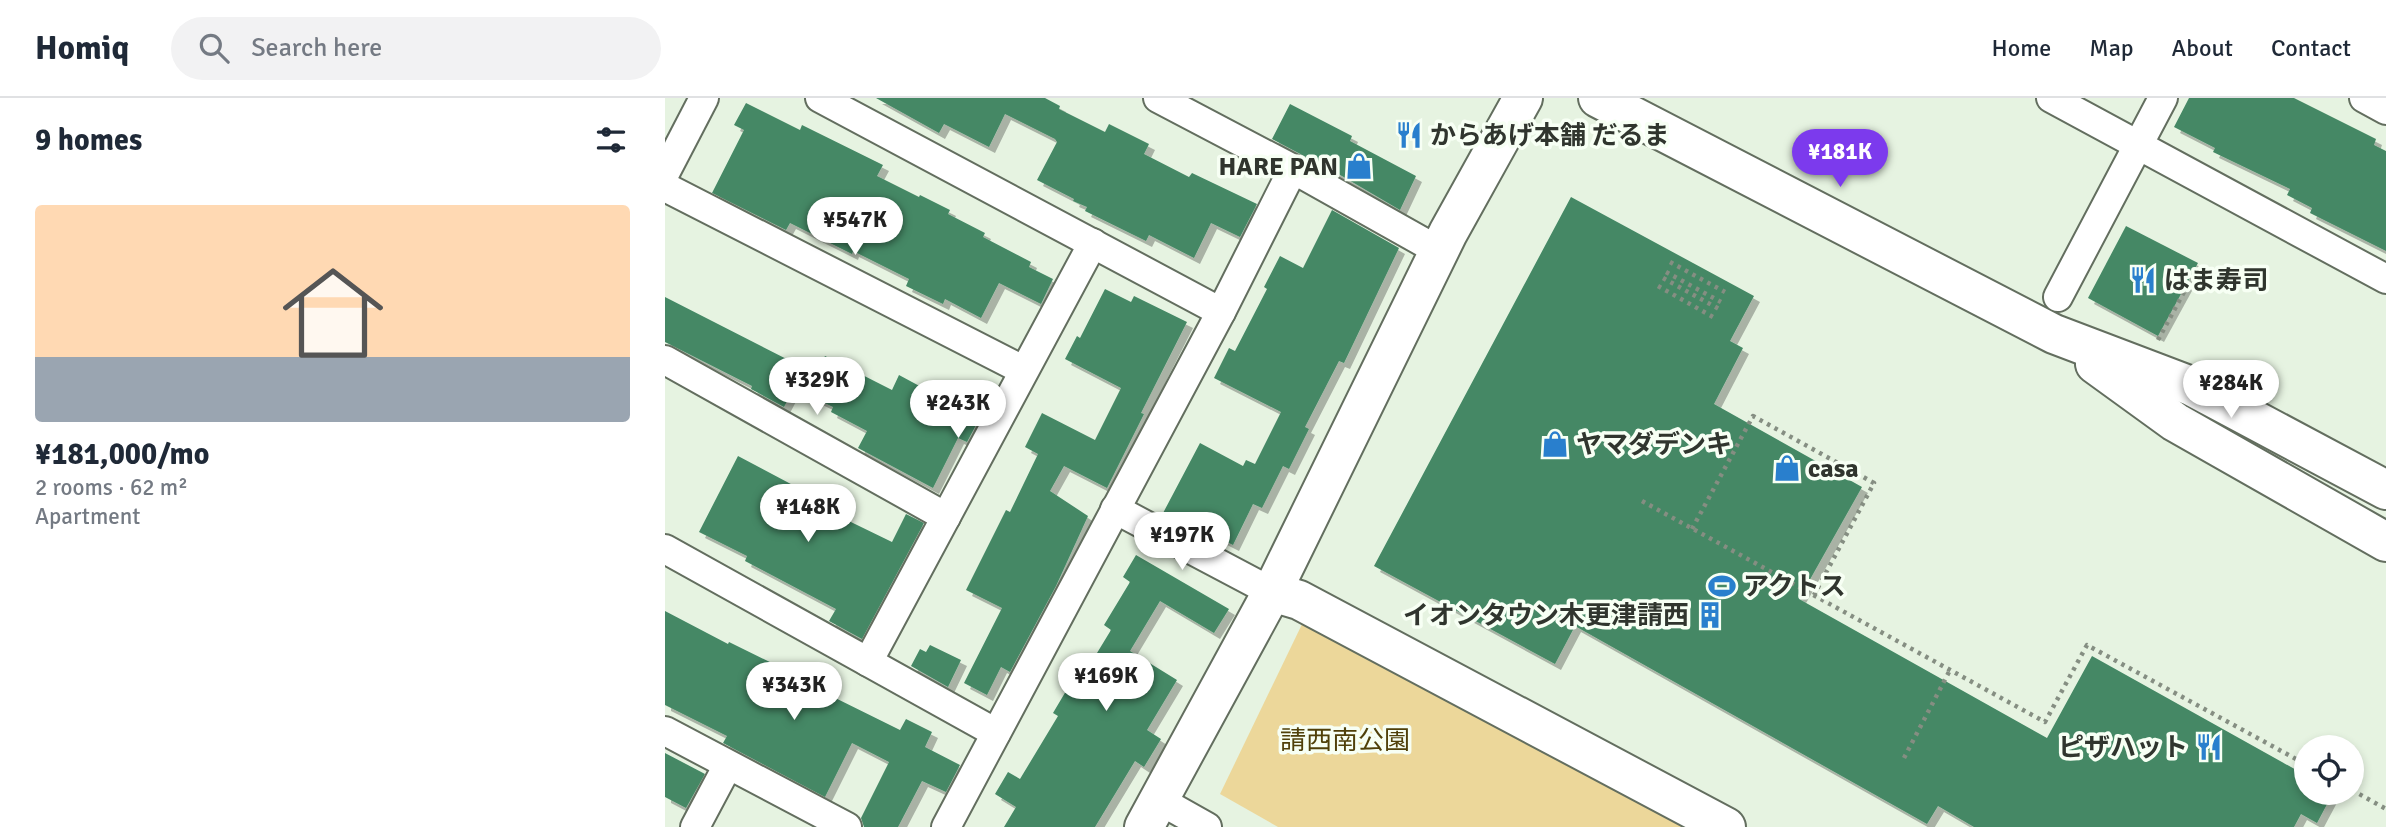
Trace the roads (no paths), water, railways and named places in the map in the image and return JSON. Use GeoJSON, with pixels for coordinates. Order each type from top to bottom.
{"type":"FeatureCollection","features":[{"type":"Feature","properties":{"kind":"street"},"geometry":{"type":"LineString","coordinates":[[665,173],[704,98]]}},
{"type":"Feature","properties":{"kind":"street"},"geometry":{"type":"LineString","coordinates":[[820,98],[1221,312]]}},
{"type":"Feature","properties":{"kind":"street"},"geometry":{"type":"LineString","coordinates":[[1158,98],[1293,169],[1439,251]]}},
{"type":"Feature","properties":{"kind":"street"},"geometry":{"type":"LineString","coordinates":[[1207,827],[1152,813],[1272,592],[1439,251],[1523,98]]}},
{"type":"Feature","properties":{"kind":"street"},"geometry":{"type":"LineString","coordinates":[[1598,98],[2056,315],[2386,490]]}},
{"type":"Feature","properties":{"kind":"street"},"geometry":{"type":"LineString","coordinates":[[2051,98],[2386,279]]}},
{"type":"Feature","properties":{"kind":"street"},"geometry":{"type":"LineString","coordinates":[[2056,315],[2163,98]]}},
{"type":"Feature","properties":{"kind":"street"},"geometry":{"type":"LineString","coordinates":[[2364,98],[2386,110]]}},
{"type":"Feature","properties":{"kind":"street"},"geometry":{"type":"LineString","coordinates":[[946,827],[1221,312],[1293,169]]}},
{"type":"Feature","properties":{"kind":"street"},"geometry":{"type":"LineString","coordinates":[[665,187],[1023,370]]}},
{"type":"Feature","properties":{"kind":"street"},"geometry":{"type":"LineString","coordinates":[[868,662],[1093,243]]}},
{"type":"Feature","properties":{"kind":"street"},"geometry":{"type":"LineString","coordinates":[[2056,315],[2175,422],[2386,542]]}},
{"type":"Feature","properties":{"kind":"street"},"geometry":{"type":"LineString","coordinates":[[665,360],[946,517]]}},
{"type":"Feature","properties":{"kind":"street"},"geometry":{"type":"LineString","coordinates":[[1115,509],[1272,592],[1299,600],[1726,827]]}},
{"type":"Feature","properties":{"kind":"street"},"geometry":{"type":"LineString","coordinates":[[665,549],[996,733]]}},
{"type":"Feature","properties":{"kind":"street"},"geometry":{"type":"LineString","coordinates":[[665,732],[847,827]]}},
{"type":"Feature","properties":{"kind":"street"},"geometry":{"type":"LineString","coordinates":[[695,827],[728,765]]}},
{"type":"Feature","properties":{"kind":"place","name":"からあげ本舗 だるま"},"geometry":{"type":"Point","coordinates":[1409,135]}},
{"type":"Feature","properties":{"kind":"place","name":"HARE PAN"},"geometry":{"type":"Point","coordinates":[1359,166]}},
{"type":"Feature","properties":{"kind":"place","name":"はま寿司"},"geometry":{"type":"Point","coordinates":[2143,280]}},
{"type":"Feature","properties":{"kind":"place","name":"ヤマダデンキ"},"geometry":{"type":"Point","coordinates":[1555,444]}},
{"type":"Feature","properties":{"kind":"place","name":"casa"},"geometry":{"type":"Point","coordinates":[1787,468]}},
{"type":"Feature","properties":{"kind":"place","name":"アクトス"},"geometry":{"type":"Point","coordinates":[1722,586]}},
{"type":"Feature","properties":{"kind":"place","name":"イオンタウン木更津請西"},"geometry":{"type":"Point","coordinates":[1710,615]}},
{"type":"Feature","properties":{"kind":"place","name":"ピザハット"},"geometry":{"type":"Point","coordinates":[2209,747]}},
{"type":"Feature","properties":{"kind":"park label","name":"請西南公園"},"geometry":{"type":"Point","coordinates":[1345,740]}}]}
